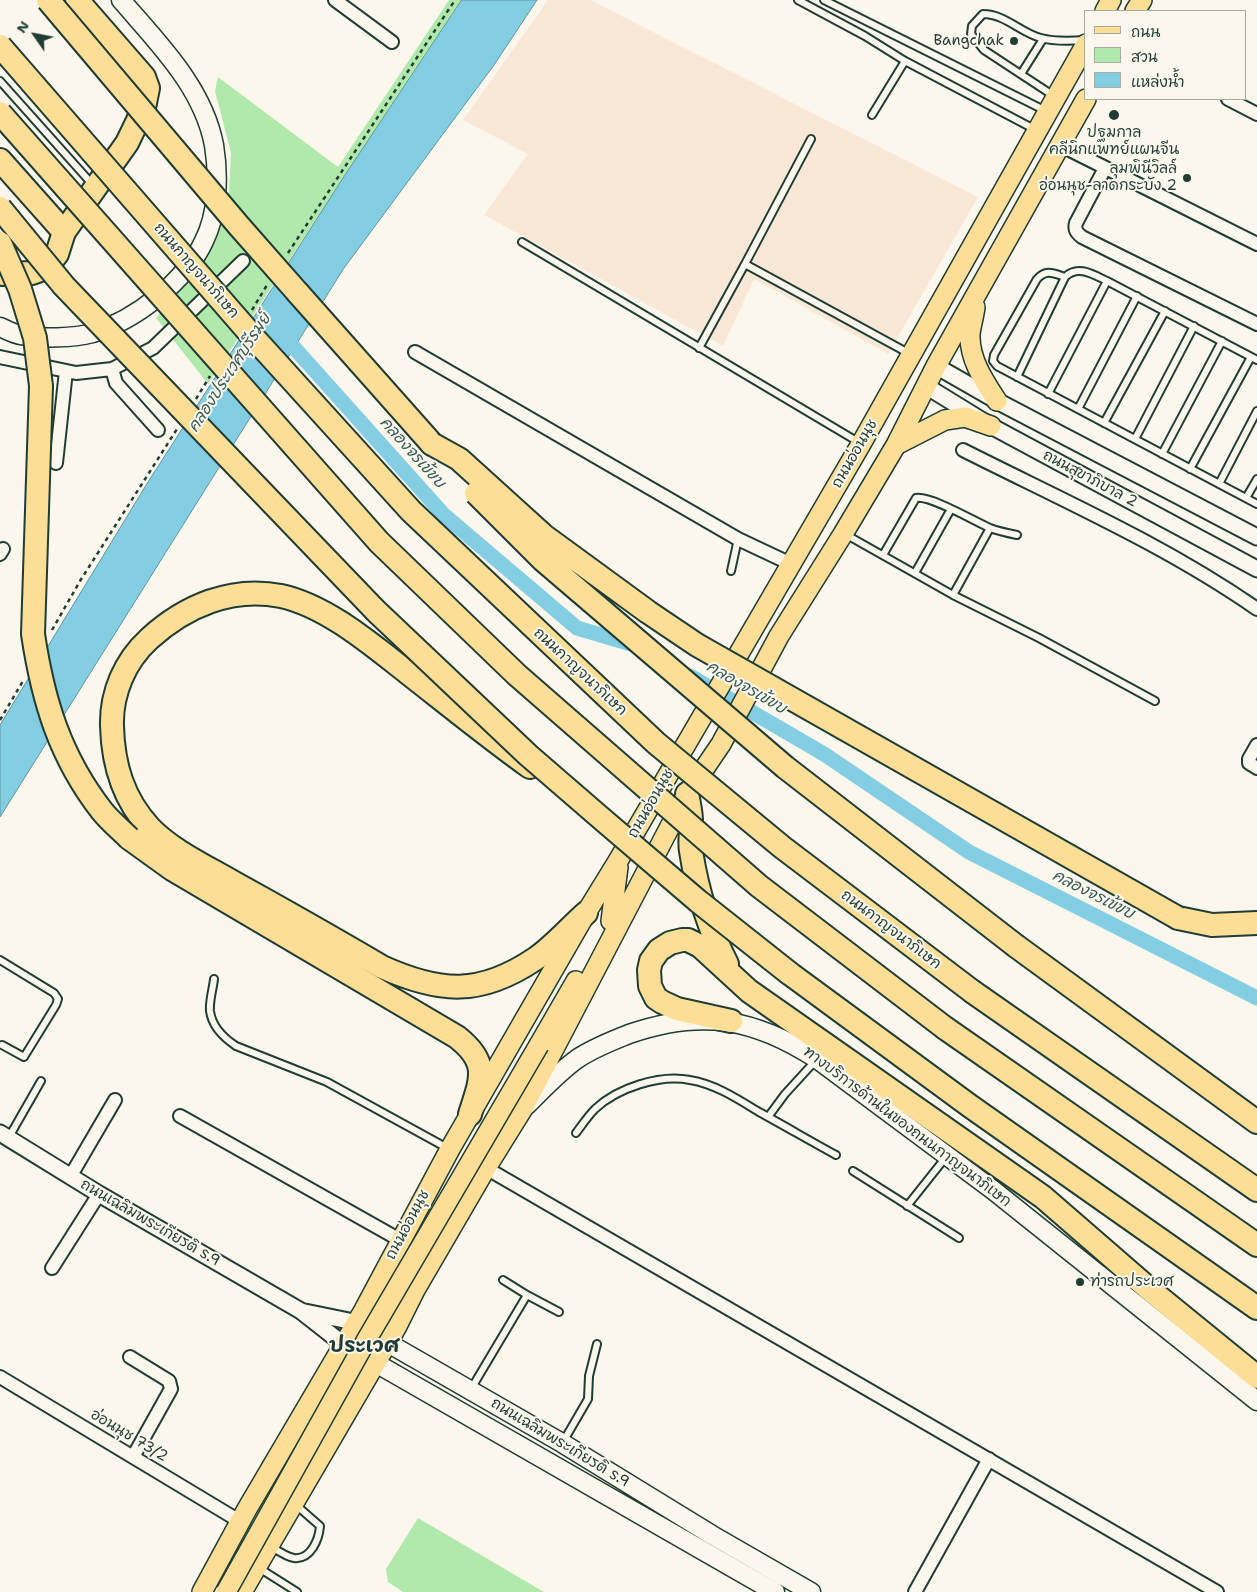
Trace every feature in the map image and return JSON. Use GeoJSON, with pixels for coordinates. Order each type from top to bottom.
{"type":"FeatureCollection","features":[{"type":"Feature","properties":{"kind":"highway"},"geometry":{"type":"LineString","coordinates":[[48,0],[239,226],[452,468],[543,560],[785,766],[1016,946],[1257,1122]]}},
{"type":"Feature","properties":{"kind":"highway"},"geometry":{"type":"LineString","coordinates":[[0,272],[3,274],[32,273],[46,268],[57,254],[64,232],[127,143],[144,108],[148,88],[144,77],[77,0]]}},
{"type":"Feature","properties":{"kind":"highway","name":"ถนนกาญจนาภิเษก"},"geometry":{"type":"LineString","coordinates":[[0,46],[254,338],[411,511],[656,743],[782,847],[973,992],[1257,1190]]}},
{"type":"Feature","properties":{"kind":"highway"},"geometry":{"type":"LineString","coordinates":[[0,114],[379,542],[517,675],[752,879],[945,1028],[1257,1245]]}},
{"type":"Feature","properties":{"kind":"highway"},"geometry":{"type":"LineString","coordinates":[[0,160],[64,232]]}},
{"type":"Feature","properties":{"kind":"highway"},"geometry":{"type":"LineString","coordinates":[[0,208],[64,286],[376,611],[528,754],[602,819],[747,940],[970,1106],[1254,1306]]}},
{"type":"Feature","properties":{"kind":"highway"},"geometry":{"type":"LineString","coordinates":[[0,243],[20,289],[35,338],[41,386],[33,634],[39,673],[50,714],[66,756],[103,812],[129,838],[172,869],[457,1037],[470,1048],[478,1061],[481,1073],[470,1114]]}},
{"type":"Feature","properties":{"kind":"highway"},"geometry":{"type":"LineString","coordinates":[[432,444],[460,458],[544,536],[648,612],[697,644],[1178,918],[1212,925],[1257,922]]}},
{"type":"Feature","properties":{"kind":"highway"},"geometry":{"type":"LineString","coordinates":[[586,913],[536,959],[507,976],[478,985],[454,987],[424,983],[401,975],[374,962],[182,853],[151,829],[131,803],[118,775],[112,748],[111,721],[116,691],[125,668],[143,645],[163,626],[186,611],[208,601],[230,595],[282,596],[312,607],[343,624],[476,727],[602,819]]}},
{"type":"Feature","properties":{"kind":"highway"},"geometry":{"type":"LineString","coordinates":[[687,794],[692,821],[691,852],[702,900],[715,938],[733,976]]}},
{"type":"Feature","properties":{"kind":"highway"},"geometry":{"type":"LineString","coordinates":[[731,1021],[677,1009],[656,998],[650,986],[649,970],[656,954],[665,945],[677,940],[688,940],[707,950],[749,991],[1043,1197],[1149,1289],[1257,1377]]}},
{"type":"Feature","properties":{"kind":"main road"},"geometry":{"type":"LineString","coordinates":[[0,327],[21,336],[59,338],[92,333],[108,327],[144,307],[173,284],[193,259],[204,241],[213,213],[217,190],[214,145],[206,118],[195,92],[168,55],[122,0]]}},
{"type":"Feature","properties":{"kind":"main road","name":"ถนนอ่อนนุช"},"geometry":{"type":"LineString","coordinates":[[202,1592],[344,1344],[450,1149],[861,444],[1084,46]]}},
{"type":"Feature","properties":{"kind":"main road","name":"ถนนอ่อนนุช"},"geometry":{"type":"LineString","coordinates":[[242,1592],[388,1343],[415,1290],[522,1110],[687,794],[721,744],[779,636],[844,534],[896,445],[936,366],[1085,100]]}},
{"type":"Feature","properties":{"kind":"main road"},"geometry":{"type":"LineString","coordinates":[[977,293],[970,336],[979,374],[997,401]]}},
{"type":"Feature","properties":{"kind":"main road"},"geometry":{"type":"LineString","coordinates":[[911,355],[936,366]]}},
{"type":"Feature","properties":{"kind":"main road"},"geometry":{"type":"LineString","coordinates":[[900,374],[926,386]]}},
{"type":"Feature","properties":{"kind":"main road"},"geometry":{"type":"LineString","coordinates":[[896,445],[945,420],[965,416],[991,426]]}},
{"type":"Feature","properties":{"kind":"main road","name":"ถนนอ่อนนุช"},"geometry":{"type":"LineString","coordinates":[[611,921],[618,861]]}},
{"type":"Feature","properties":{"kind":"main road","name":"ถนนอ่อนนุช"},"geometry":{"type":"LineString","coordinates":[[226,1592],[367,1339],[611,921],[647,871]]}},
{"type":"Feature","properties":{"kind":"main road","name":"ทางบริการด้านในของถนนกาญจนาภิเษก"},"geometry":{"type":"LineString","coordinates":[[522,1110],[558,1074],[578,1058],[610,1041],[639,1031],[682,1021],[707,1019],[731,1021],[773,1035],[796,1045],[818,1059],[947,1156],[1048,1233],[1257,1401]]}},
{"type":"Feature","properties":{"kind":"main road"},"geometry":{"type":"LineString","coordinates":[[384,1270],[385,1290],[394,1299],[408,1298],[415,1290]]}},
{"type":"Feature","properties":{"kind":"main road","name":"ถนนเฉลิมพระเกียรติ ร.9"},"geometry":{"type":"LineString","coordinates":[[355,1324],[562,1443],[712,1535],[811,1592]]}},
{"type":"Feature","properties":{"kind":"main road","name":"ถนนเฉลิมพระเกียรติ ร.9"},"geometry":{"type":"LineString","coordinates":[[344,1344],[775,1592]]}},
{"type":"Feature","properties":{"kind":"main road"},"geometry":{"type":"LineString","coordinates":[[312,1399],[324,1392],[338,1391],[344,1396],[348,1408],[344,1417]]}},
{"type":"Feature","properties":{"kind":"street"},"geometry":{"type":"LineString","coordinates":[[335,0],[392,42]]}},
{"type":"Feature","properties":{"kind":"street"},"geometry":{"type":"LineString","coordinates":[[1230,100],[1257,114]]}},
{"type":"Feature","properties":{"kind":"street"},"geometry":{"type":"LineString","coordinates":[[1060,145],[1257,244]]}},
{"type":"Feature","properties":{"kind":"street"},"geometry":{"type":"LineString","coordinates":[[1105,168],[1076,223],[1077,233],[1256,320]]}},
{"type":"Feature","properties":{"kind":"street"},"geometry":{"type":"LineString","coordinates":[[0,357],[76,373],[112,369],[143,355],[153,348],[243,261]]}},
{"type":"Feature","properties":{"kind":"street"},"geometry":{"type":"LineString","coordinates":[[415,352],[738,539],[791,564]]}},
{"type":"Feature","properties":{"kind":"street","name":"ถนนสุขาภิบาล 2"},"geometry":{"type":"LineString","coordinates":[[936,366],[997,401],[1257,537]]}},
{"type":"Feature","properties":{"kind":"street"},"geometry":{"type":"LineString","coordinates":[[112,369],[116,383],[158,430]]}},
{"type":"Feature","properties":{"kind":"street"},"geometry":{"type":"LineString","coordinates":[[56,463],[66,371]]}},
{"type":"Feature","properties":{"kind":"street","name":"ถนนสุขาภิบาล 2"},"geometry":{"type":"LineString","coordinates":[[926,386],[991,426],[1257,569]]}},
{"type":"Feature","properties":{"kind":"street"},"geometry":{"type":"LineString","coordinates":[[962,450],[1172,556],[1230,590],[1257,609]]}},
{"type":"Feature","properties":{"kind":"street"},"geometry":{"type":"LineString","coordinates":[[1257,745],[1249,759],[1249,763],[1257,768]]}},
{"type":"Feature","properties":{"kind":"street"},"geometry":{"type":"LineString","coordinates":[[70,1177],[115,1100]]}},
{"type":"Feature","properties":{"kind":"street"},"geometry":{"type":"LineString","coordinates":[[180,1116],[400,1240]]}},
{"type":"Feature","properties":{"kind":"street","name":"ถนนเฉลิมพระเกียรติ ร.9"},"geometry":{"type":"LineString","coordinates":[[4,1136],[70,1177],[301,1311],[344,1344]]}},
{"type":"Feature","properties":{"kind":"street"},"geometry":{"type":"LineString","coordinates":[[486,1168],[1217,1592]]}},
{"type":"Feature","properties":{"kind":"street"},"geometry":{"type":"LineString","coordinates":[[52,1268],[99,1194]]}},
{"type":"Feature","properties":{"kind":"street","name":"ถนนเฉลิมพระเกียรติ ร.9"},"geometry":{"type":"LineString","coordinates":[[301,1311],[349,1321],[355,1324]]}},
{"type":"Feature","properties":{"kind":"street"},"geometry":{"type":"LineString","coordinates":[[130,1357],[169,1381],[171,1389],[133,1457]]}},
{"type":"Feature","properties":{"kind":"street","name":"อ่อนนุช 73/2"},"geometry":{"type":"LineString","coordinates":[[0,1377],[241,1522]]}},
{"type":"Feature","properties":{"kind":"street"},"geometry":{"type":"LineString","coordinates":[[915,1592],[989,1459]]}},
{"type":"Feature","properties":{"kind":"lane"},"geometry":{"type":"LineString","coordinates":[[798,0],[845,24],[905,61],[1037,130]]}},
{"type":"Feature","properties":{"kind":"lane"},"geometry":{"type":"LineString","coordinates":[[824,0],[1051,104]]}},
{"type":"Feature","properties":{"kind":"lane"},"geometry":{"type":"LineString","coordinates":[[840,0],[841,9]]}},
{"type":"Feature","properties":{"kind":"lane"},"geometry":{"type":"LineString","coordinates":[[1051,104],[1021,74],[978,45],[971,34],[972,26],[983,14],[989,14],[1043,39],[1084,42]]}},
{"type":"Feature","properties":{"kind":"lane"},"geometry":{"type":"LineString","coordinates":[[1021,74],[1043,39]]}},
{"type":"Feature","properties":{"kind":"lane"},"geometry":{"type":"LineString","coordinates":[[872,115],[905,61]]}},
{"type":"Feature","properties":{"kind":"lane"},"geometry":{"type":"LineString","coordinates":[[0,81],[96,188]]}},
{"type":"Feature","properties":{"kind":"lane"},"geometry":{"type":"LineString","coordinates":[[699,348],[811,139]]}},
{"type":"Feature","properties":{"kind":"lane"},"geometry":{"type":"LineString","coordinates":[[522,242],[861,444]]}},
{"type":"Feature","properties":{"kind":"lane"},"geometry":{"type":"LineString","coordinates":[[745,264],[911,355]]}},
{"type":"Feature","properties":{"kind":"lane"},"geometry":{"type":"LineString","coordinates":[[1017,377],[1065,277],[1073,271],[1080,270],[1090,273],[1194,326],[1254,358],[1190,469]]}},
{"type":"Feature","properties":{"kind":"lane"},"geometry":{"type":"LineString","coordinates":[[1065,277],[1049,271],[1042,273],[1036,279],[994,355],[992,360],[997,366],[1257,504]]}},
{"type":"Feature","properties":{"kind":"lane"},"geometry":{"type":"LineString","coordinates":[[1048,394],[1107,281]]}},
{"type":"Feature","properties":{"kind":"lane"},"geometry":{"type":"LineString","coordinates":[[1078,409],[1137,296]]}},
{"type":"Feature","properties":{"kind":"lane"},"geometry":{"type":"LineString","coordinates":[[1104,423],[1165,311]]}},
{"type":"Feature","properties":{"kind":"lane"},"geometry":{"type":"LineString","coordinates":[[1135,440],[1194,326]]}},
{"type":"Feature","properties":{"kind":"lane"},"geometry":{"type":"LineString","coordinates":[[1162,454],[1222,341]]}},
{"type":"Feature","properties":{"kind":"lane"},"geometry":{"type":"LineString","coordinates":[[1219,484],[1257,411]]}},
{"type":"Feature","properties":{"kind":"lane"},"geometry":{"type":"LineString","coordinates":[[1246,498],[1257,479]]}},
{"type":"Feature","properties":{"kind":"lane"},"geometry":{"type":"LineString","coordinates":[[883,555],[916,498],[924,498],[990,528],[1017,535]]}},
{"type":"Feature","properties":{"kind":"lane"},"geometry":{"type":"LineString","coordinates":[[915,573],[951,509]]}},
{"type":"Feature","properties":{"kind":"lane"},"geometry":{"type":"LineString","coordinates":[[952,595],[990,528]]}},
{"type":"Feature","properties":{"kind":"lane"},"geometry":{"type":"LineString","coordinates":[[844,534],[952,595],[1039,638],[1155,701]]}},
{"type":"Feature","properties":{"kind":"lane"},"geometry":{"type":"LineString","coordinates":[[730,571],[738,539]]}},
{"type":"Feature","properties":{"kind":"lane"},"geometry":{"type":"LineString","coordinates":[[0,960],[54,993],[58,999],[24,1057],[1,1045]]}},
{"type":"Feature","properties":{"kind":"lane"},"geometry":{"type":"LineString","coordinates":[[214,979],[210,1011],[215,1024],[224,1038],[236,1046],[327,1082],[450,1149]]}},
{"type":"Feature","properties":{"kind":"lane"},"geometry":{"type":"LineString","coordinates":[[768,1117],[785,1094],[818,1059]]}},
{"type":"Feature","properties":{"kind":"lane"},"geometry":{"type":"LineString","coordinates":[[576,1133],[594,1110],[610,1097],[626,1089],[659,1080],[689,1079],[727,1094],[836,1155]]}},
{"type":"Feature","properties":{"kind":"lane"},"geometry":{"type":"LineString","coordinates":[[4,1136],[41,1081]]}},
{"type":"Feature","properties":{"kind":"lane"},"geometry":{"type":"LineString","coordinates":[[908,1206],[947,1156]]}},
{"type":"Feature","properties":{"kind":"lane"},"geometry":{"type":"LineString","coordinates":[[853,1171],[959,1238]]}},
{"type":"Feature","properties":{"kind":"lane"},"geometry":{"type":"LineString","coordinates":[[503,1280],[559,1312]]}},
{"type":"Feature","properties":{"kind":"lane"},"geometry":{"type":"LineString","coordinates":[[470,1390],[527,1295]]}},
{"type":"Feature","properties":{"kind":"lane"},"geometry":{"type":"LineString","coordinates":[[562,1443],[588,1399],[589,1376],[597,1344]]}},
{"type":"Feature","properties":{"kind":"lane"},"geometry":{"type":"LineString","coordinates":[[268,1545],[292,1558],[300,1558],[315,1545],[320,1526],[293,1503]]}},
{"type":"Feature","properties":{"kind":"lane"},"geometry":{"type":"LineString","coordinates":[[256,1566],[297,1592]]}},
{"type":"Feature","properties":{"kind":"shaded area"},"geometry":{"type":"Polygon","coordinates":[[[548,0],[590,0],[978,197],[888,354],[754,279],[723,346],[484,215],[528,154],[463,120],[548,0]]]}},
{"type":"Feature","properties":{"kind":"green space"},"geometry":{"type":"Polygon","coordinates":[[[449,0],[462,0],[208,384],[156,318],[208,254],[229,192],[231,153],[215,91],[218,77],[338,167],[449,0]]]}},
{"type":"Feature","properties":{"kind":"green space"},"geometry":{"type":"Polygon","coordinates":[[[418,1518],[544,1592],[403,1592],[388,1582],[386,1569],[418,1518]]]}},
{"type":"Feature","properties":{"kind":"water","name":"คลองประเวศบุรีรมย์"},"geometry":{"type":"Polygon","coordinates":[[[462,0],[537,0],[494,65],[344,268],[0,817],[0,725],[148,482],[345,175],[462,0]]]}},
{"type":"Feature","properties":{"kind":"waterway","name":"คลองจรเข้ขบ"},"geometry":{"type":"LineString","coordinates":[[281,333],[444,515],[577,628],[638,646]]}},
{"type":"Feature","properties":{"kind":"waterway","name":"คลองจรเข้ขบ"},"geometry":{"type":"LineString","coordinates":[[690,676],[824,754],[969,852],[1257,998]]}},
{"type":"Feature","properties":{"kind":"place","name":"Bangchak"},"geometry":{"type":"Point","coordinates":[1014,41]}},
{"type":"Feature","properties":{"kind":"place","name":"ปฐมกาล คลีนิกแพทย์แผนจีน"},"geometry":{"type":"Point","coordinates":[1114,115]}},
{"type":"Feature","properties":{"kind":"place","name":"ลุมพินีวิลล์ อ่อนนุช-ลาดกระบัง 2"},"geometry":{"type":"Point","coordinates":[1187,178]}},
{"type":"Feature","properties":{"kind":"place","name":"ท่ารถประเวศ"},"geometry":{"type":"Point","coordinates":[1080,1282]}},
{"type":"Feature","properties":{"kind":"district","name":"ประเวศ"},"geometry":{"type":"Point","coordinates":[364,1347]}}]}
